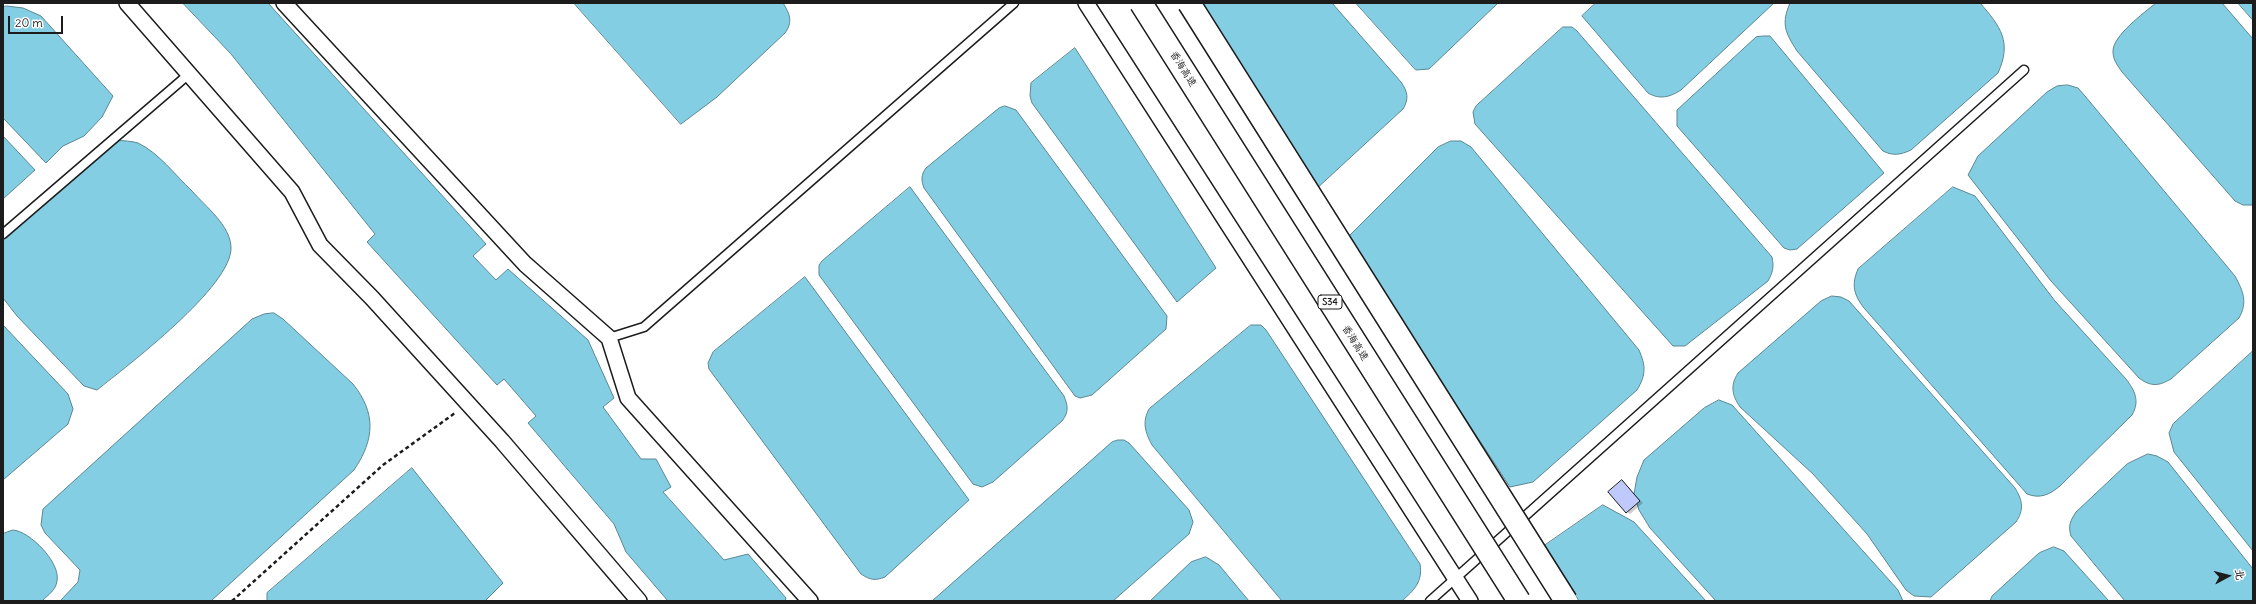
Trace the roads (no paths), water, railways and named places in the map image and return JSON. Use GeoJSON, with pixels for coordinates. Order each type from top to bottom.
{"type":"FeatureCollection","features":[{"type":"Feature","properties":{"kind":"highway","name":"香海高速"},"geometry":{"type":"LineString","coordinates":[[1141,3],[1519,601]]}},
{"type":"Feature","properties":{"kind":"highway"},"geometry":{"type":"LineString","coordinates":[[1189,3],[1566,601]]}},
{"type":"Feature","properties":{"kind":"street"},"geometry":{"type":"LineString","coordinates":[[128,3],[292,192],[320,245],[372,298],[468,404],[639,601]]}},
{"type":"Feature","properties":{"kind":"street"},"geometry":{"type":"LineString","coordinates":[[284,3],[524,264],[609,338],[628,398],[810,601]]}},
{"type":"Feature","properties":{"kind":"street"},"geometry":{"type":"LineString","coordinates":[[1086,3],[1470,601]]}},
{"type":"Feature","properties":{"kind":"lane"},"geometry":{"type":"LineString","coordinates":[[609,338],[644,327],[1014,3]]}},
{"type":"Feature","properties":{"kind":"lane"},"geometry":{"type":"LineString","coordinates":[[1430,601],[2024,70]]}},
{"type":"Feature","properties":{"kind":"lane"},"geometry":{"type":"LineString","coordinates":[[3,234],[189,74]]}},
{"type":"Feature","properties":{"kind":"water"},"geometry":{"type":"Polygon","coordinates":[[[183,3],[268,3],[486,244],[473,256],[496,280],[508,269],[588,340],[614,398],[603,407],[641,459],[656,459],[671,487],[663,492],[724,560],[748,554],[786,598],[785,601],[668,601],[626,552],[614,524],[528,423],[536,416],[504,379],[497,385],[367,242],[375,234],[231,54],[183,3]]]}},
{"type":"Feature","properties":{"kind":"water"},"geometry":{"type":"Polygon","coordinates":[[[574,3],[783,3],[789,14],[790,22],[785,33],[717,97],[681,124],[574,3]]]}},
{"type":"Feature","properties":{"kind":"water"},"geometry":{"type":"Polygon","coordinates":[[[1202,3],[1332,3],[1401,82],[1407,96],[1403,109],[1314,191],[1202,3]]]}},
{"type":"Feature","properties":{"kind":"water"},"geometry":{"type":"Polygon","coordinates":[[[1356,3],[1498,3],[1429,69],[1416,70],[1356,3]]]}},
{"type":"Feature","properties":{"kind":"water"},"geometry":{"type":"Polygon","coordinates":[[[1596,3],[1774,3],[1681,90],[1669,96],[1661,97],[1648,93],[1582,16],[1596,3]]]}},
{"type":"Feature","properties":{"kind":"water"},"geometry":{"type":"Polygon","coordinates":[[[1790,3],[1980,3],[1994,20],[2002,35],[2004,52],[2002,62],[1998,73],[1911,150],[1900,154],[1890,154],[1883,151],[1797,51],[1787,33],[1785,22],[1790,3]]]}},
{"type":"Feature","properties":{"kind":"water"},"geometry":{"type":"Polygon","coordinates":[[[2156,3],[2222,3],[2253,39],[2253,205],[2243,205],[2235,201],[2117,65],[2113,52],[2114,46],[2118,39],[2130,25],[2156,3]]]}},
{"type":"Feature","properties":{"kind":"water"},"geometry":{"type":"Polygon","coordinates":[[[2238,3],[2253,3],[2253,20],[2238,3]]]}},
{"type":"Feature","properties":{"kind":"water"},"geometry":{"type":"Polygon","coordinates":[[[3,7],[23,8],[41,16],[113,96],[102,117],[84,136],[63,146],[46,163],[3,118],[3,7]]]}},
{"type":"Feature","properties":{"kind":"water"},"geometry":{"type":"Polygon","coordinates":[[[1563,27],[1572,27],[1577,31],[1772,257],[1773,269],[1768,281],[1685,346],[1673,346],[1475,124],[1473,112],[1476,106],[1563,27]]]}},
{"type":"Feature","properties":{"kind":"water"},"geometry":{"type":"Polygon","coordinates":[[[1770,36],[1884,173],[1797,249],[1790,250],[1784,248],[1677,126],[1677,110],[1756,37],[1770,36]]]}},
{"type":"Feature","properties":{"kind":"water"},"geometry":{"type":"Polygon","coordinates":[[[1075,48],[1216,268],[1177,302],[1032,103],[1030,96],[1031,83],[1075,48]]]}},
{"type":"Feature","properties":{"kind":"water"},"geometry":{"type":"Polygon","coordinates":[[[2068,85],[2078,88],[2085,96],[2235,276],[2242,292],[2244,302],[2239,318],[2171,379],[2163,383],[2151,384],[2139,378],[2051,281],[1968,175],[1978,156],[2047,92],[2057,86],[2068,85]]]}},
{"type":"Feature","properties":{"kind":"water"},"geometry":{"type":"Polygon","coordinates":[[[1005,106],[1016,110],[1167,316],[1166,329],[1092,395],[1080,398],[1075,396],[923,185],[922,175],[926,168],[999,108],[1005,106]]]}},
{"type":"Feature","properties":{"kind":"water"},"geometry":{"type":"Polygon","coordinates":[[[3,136],[35,170],[3,199],[3,136]]]}},
{"type":"Feature","properties":{"kind":"water"},"geometry":{"type":"Polygon","coordinates":[[[117,140],[138,143],[146,147],[160,158],[222,224],[230,239],[231,247],[227,263],[215,282],[197,303],[176,324],[97,390],[84,386],[17,316],[3,298],[3,240],[117,140]]]}},
{"type":"Feature","properties":{"kind":"water"},"geometry":{"type":"Polygon","coordinates":[[[1451,141],[1461,141],[1471,147],[1639,350],[1644,366],[1642,380],[1637,390],[1533,482],[1510,487],[1347,238],[1438,147],[1451,141]]]}},
{"type":"Feature","properties":{"kind":"water"},"geometry":{"type":"Polygon","coordinates":[[[910,187],[1064,396],[1066,403],[1067,412],[1062,421],[993,482],[982,487],[973,484],[819,275],[819,265],[822,261],[910,187]]]}},
{"type":"Feature","properties":{"kind":"water"},"geometry":{"type":"Polygon","coordinates":[[[1953,187],[1975,196],[2055,301],[2126,379],[2134,392],[2136,405],[2132,415],[2060,486],[2052,492],[2044,495],[2036,496],[2027,494],[1864,308],[1856,294],[1854,285],[1858,269],[1953,187]]]}},
{"type":"Feature","properties":{"kind":"water"},"geometry":{"type":"Polygon","coordinates":[[[805,277],[969,500],[885,577],[878,579],[870,579],[861,574],[709,369],[708,363],[713,352],[805,277]]]}},
{"type":"Feature","properties":{"kind":"water"},"geometry":{"type":"Polygon","coordinates":[[[1832,296],[1841,297],[1849,301],[2015,488],[2020,497],[2022,505],[2019,518],[2016,522],[1931,597],[1914,596],[1906,590],[1867,534],[1813,474],[1740,407],[1735,398],[1733,386],[1738,373],[1821,301],[1832,296]]]}},
{"type":"Feature","properties":{"kind":"water"},"geometry":{"type":"Polygon","coordinates":[[[274,313],[283,319],[353,384],[361,395],[369,416],[369,437],[361,459],[354,470],[211,601],[60,601],[78,582],[80,570],[45,533],[41,525],[43,509],[252,319],[264,314],[274,313]]]}},
{"type":"Feature","properties":{"kind":"water"},"geometry":{"type":"Polygon","coordinates":[[[3,325],[68,394],[73,409],[68,424],[3,480],[3,325]]]}},
{"type":"Feature","properties":{"kind":"water"},"geometry":{"type":"Polygon","coordinates":[[[1251,325],[1261,325],[1266,330],[1420,564],[1421,570],[1419,581],[1414,589],[1402,601],[1282,601],[1152,445],[1145,427],[1149,409],[1251,325]]]}},
{"type":"Feature","properties":{"kind":"water"},"geometry":{"type":"Polygon","coordinates":[[[2253,351],[2253,551],[2174,452],[2169,433],[2173,424],[2253,351]]]}},
{"type":"Feature","properties":{"kind":"water"},"geometry":{"type":"Polygon","coordinates":[[[1719,400],[1732,405],[1898,590],[1903,601],[1716,601],[1650,528],[1639,510],[1634,494],[1637,477],[1644,460],[1704,408],[1719,400]]]}},
{"type":"Feature","properties":{"kind":"water"},"geometry":{"type":"Polygon","coordinates":[[[1124,440],[1129,443],[1189,510],[1193,522],[1189,534],[1113,601],[932,601],[1112,442],[1124,440]]]}},
{"type":"Feature","properties":{"kind":"water"},"geometry":{"type":"Polygon","coordinates":[[[2148,454],[2157,456],[2168,462],[2253,569],[2253,601],[2125,601],[2071,536],[2070,524],[2076,512],[2127,464],[2148,454]]]}},
{"type":"Feature","properties":{"kind":"water"},"geometry":{"type":"Polygon","coordinates":[[[412,468],[503,583],[485,601],[267,601],[267,593],[412,468]]]}},
{"type":"Feature","properties":{"kind":"water"},"geometry":{"type":"Polygon","coordinates":[[[1603,505],[1634,522],[1706,601],[1579,601],[1544,546],[1603,505]]]}},
{"type":"Feature","properties":{"kind":"water"},"geometry":{"type":"Polygon","coordinates":[[[13,530],[28,536],[43,549],[54,566],[57,574],[55,587],[42,601],[3,601],[3,534],[13,530]]]}},
{"type":"Feature","properties":{"kind":"water"},"geometry":{"type":"Polygon","coordinates":[[[2054,547],[2064,551],[2109,601],[1990,601],[1992,596],[2039,553],[2054,547]]]}},
{"type":"Feature","properties":{"kind":"water"},"geometry":{"type":"Polygon","coordinates":[[[1206,557],[1219,565],[1249,601],[1150,601],[1191,562],[1206,557]]]}}]}
